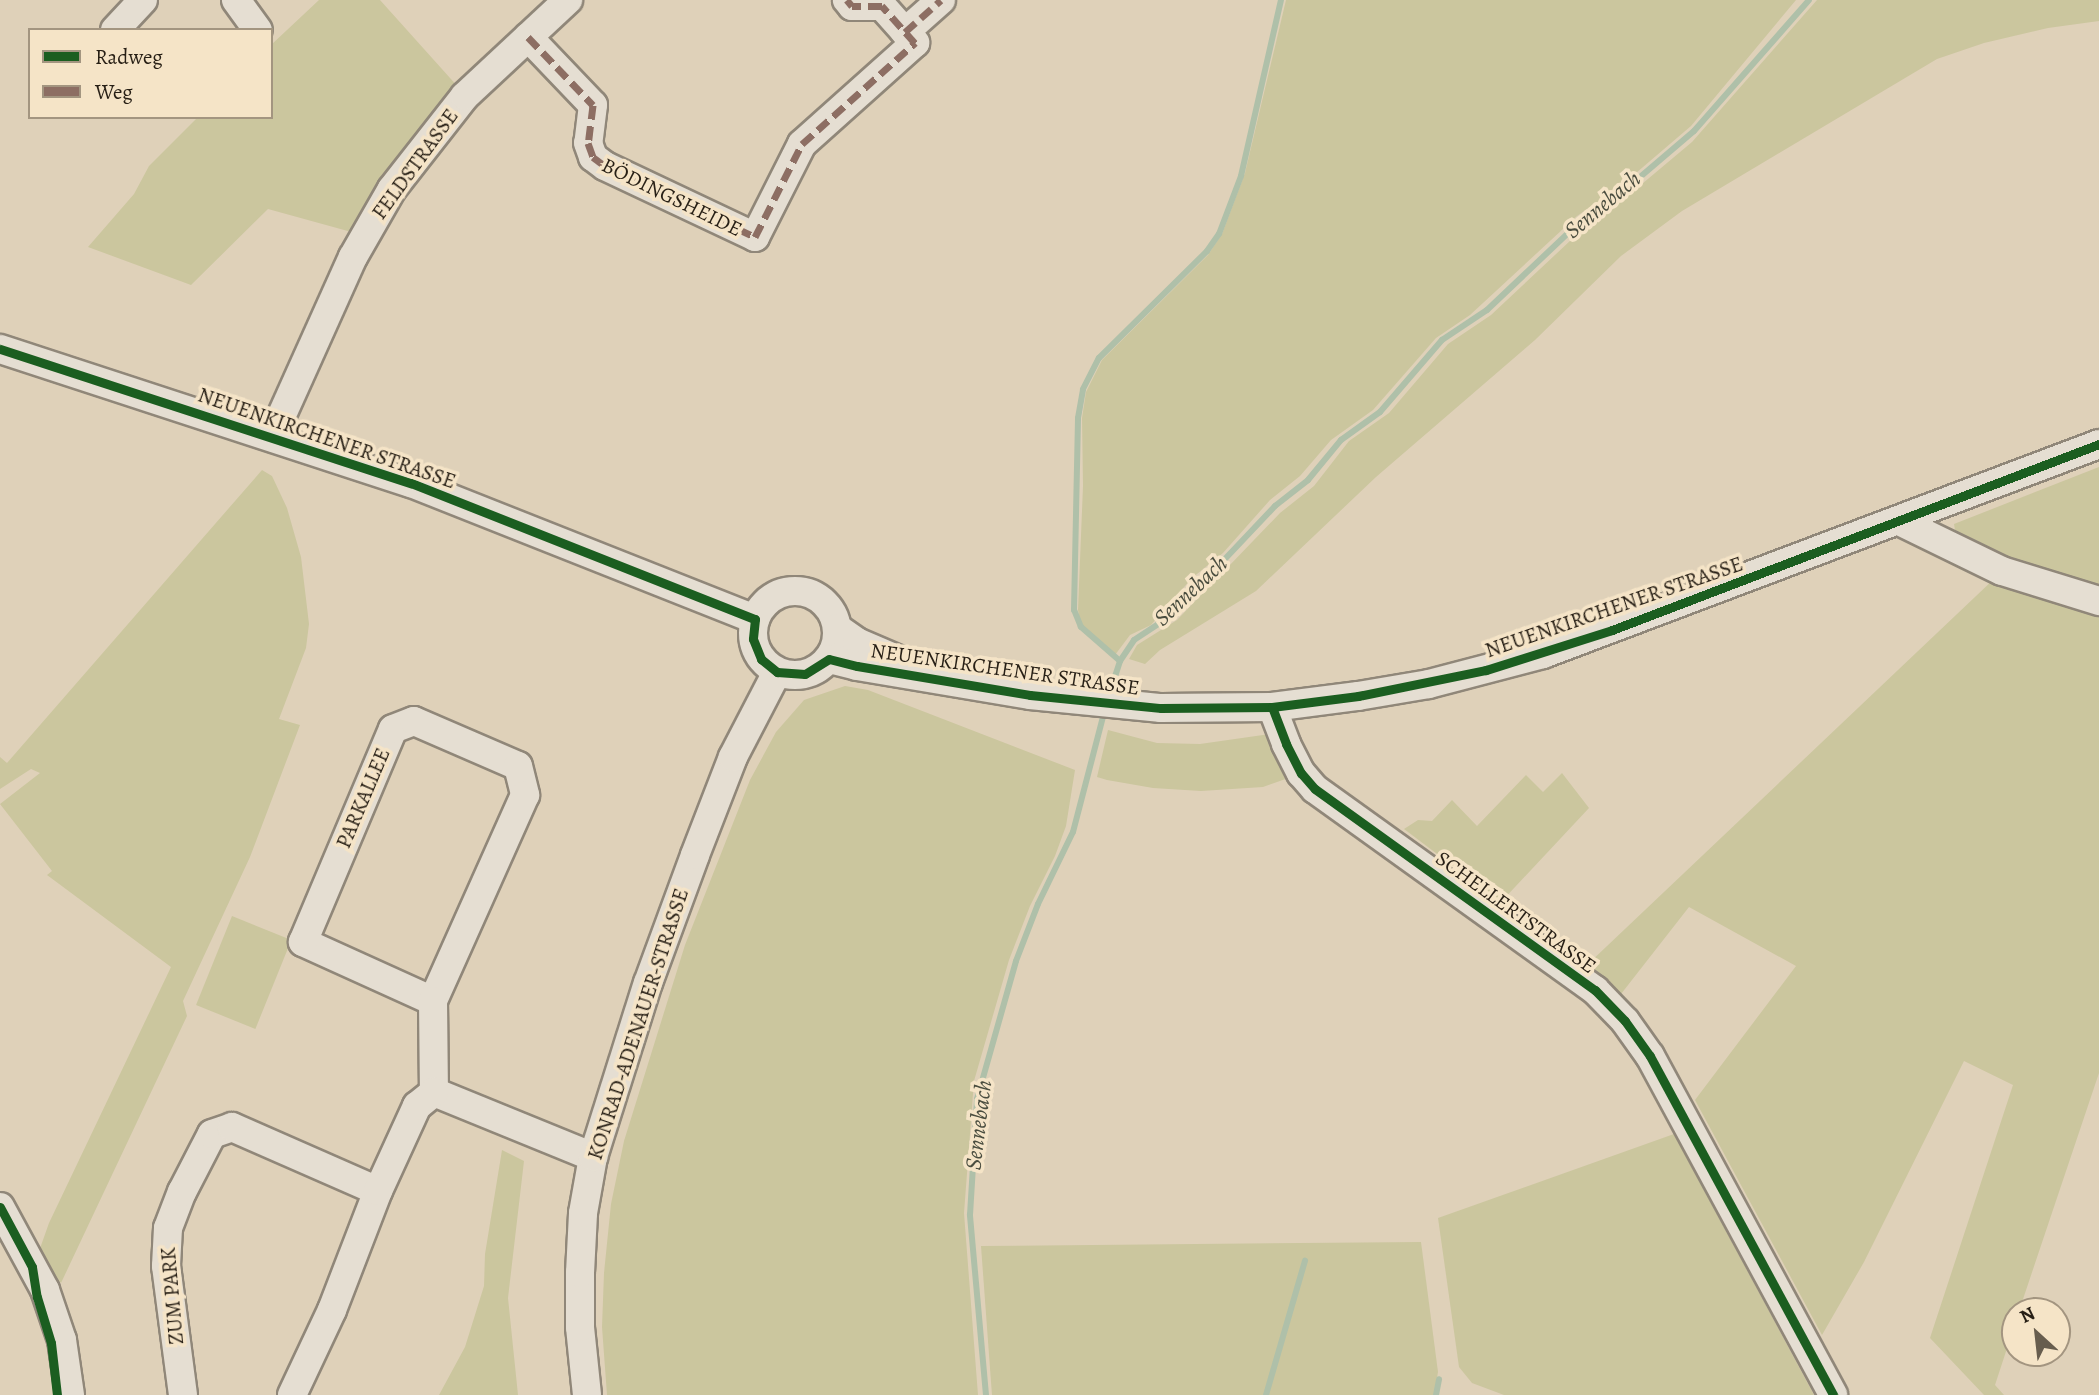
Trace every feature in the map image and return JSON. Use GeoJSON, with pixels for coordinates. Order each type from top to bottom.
{"type":"FeatureCollection","features":[{"type":"Feature","properties":{"kind":"street"},"geometry":{"type":"LineString","coordinates":[[117,28],[143,0]]}},
{"type":"Feature","properties":{"kind":"street"},"geometry":{"type":"LineString","coordinates":[[236,0],[257,28]]}},
{"type":"Feature","properties":{"kind":"street","name":"FELDSTRASSE"},"geometry":{"type":"LineString","coordinates":[[272,437],[353,257],[392,189],[465,96],[568,0]]}},
{"type":"Feature","properties":{"kind":"street"},"geometry":{"type":"LineString","coordinates":[[847,0],[852,6],[882,6],[905,32],[941,0]]}},
{"type":"Feature","properties":{"kind":"street","name":"BÖDINGSHEIDE"},"geometry":{"type":"LineString","coordinates":[[528,37],[593,105],[588,143],[593,157],[605,166],[755,237],[802,144],[915,43],[905,32]]}},
{"type":"Feature","properties":{"kind":"street","name":"NEUENKIRCHENER STRASSE"},"geometry":{"type":"LineString","coordinates":[[0,349],[411,483],[755,619]]}},
{"type":"Feature","properties":{"kind":"street","name":"NEUENKIRCHENER STRASSE"},"geometry":{"type":"LineString","coordinates":[[829,659],[970,685],[1092,702],[1161,708],[1272,707],[1429,684],[1543,654],[2099,444]]}},
{"type":"Feature","properties":{"kind":"street"},"geometry":{"type":"LineString","coordinates":[[1899,521],[2002,571],[2099,601]]}},
{"type":"Feature","properties":{"kind":"street"},"geometry":{"type":"LineString","coordinates":[[800,591],[817,597],[831,610],[837,628],[836,644],[829,659],[806,674],[778,672],[761,659],[753,639],[755,619],[765,603],[781,593],[800,591]]}},
{"type":"Feature","properties":{"kind":"street","name":"NEUENKIRCHENER STRASSE"},"geometry":{"type":"LineString","coordinates":[[837,628],[857,642],[897,660],[970,685]]}},
{"type":"Feature","properties":{"kind":"street","name":"KONRAD-ADENAUER-STRASSE"},"geometry":{"type":"LineString","coordinates":[[587,1395],[580,1327],[580,1273],[583,1213],[593,1157],[648,983],[695,855],[733,757],[778,672]]}},
{"type":"Feature","properties":{"kind":"street","name":"SCHELLERTSTRASSE"},"geometry":{"type":"LineString","coordinates":[[1272,707],[1301,773],[1315,789],[1595,990],[1625,1021],[1650,1056],[1833,1395]]}},
{"type":"Feature","properties":{"kind":"street","name":"PARKALLEE"},"geometry":{"type":"LineString","coordinates":[[433,1001],[303,942],[393,729],[414,721],[518,766],[524,795],[433,1001],[434,1092]]}},
{"type":"Feature","properties":{"kind":"street"},"geometry":{"type":"LineString","coordinates":[[292,1395],[332,1310],[378,1191],[417,1106],[434,1092],[593,1157]]}},
{"type":"Feature","properties":{"kind":"street","name":"ZUM PARK"},"geometry":{"type":"LineString","coordinates":[[183,1395],[166,1266],[168,1228],[182,1192],[212,1134],[232,1127],[378,1191]]}},
{"type":"Feature","properties":{"kind":"street"},"geometry":{"type":"LineString","coordinates":[[0,1207],[45,1290],[62,1340],[70,1395]]}},
{"type":"Feature","properties":{"kind":"shaded area"},"geometry":{"type":"Polygon","coordinates":[[[319,0],[380,0],[459,88],[355,233],[268,209],[191,285],[88,247],[134,194],[149,166],[196,119],[273,119],[273,43],[319,0]]]}},
{"type":"Feature","properties":{"kind":"shaded area"},"geometry":{"type":"Polygon","coordinates":[[[1286,0],[1796,0],[1691,126],[1622,185],[1577,216],[1470,315],[1436,338],[1373,410],[1331,440],[1300,476],[1270,500],[1223,553],[1192,578],[1151,625],[1130,635],[1115,655],[1081,627],[1078,610],[1083,486],[1082,418],[1086,392],[1102,360],[1208,255],[1222,234],[1245,173],[1286,0]]]}},
{"type":"Feature","properties":{"kind":"shaded area"},"geometry":{"type":"Polygon","coordinates":[[[1817,0],[2099,0],[2099,21],[2048,28],[1984,43],[1937,59],[1682,211],[1621,256],[1535,340],[1376,477],[1256,591],[1160,650],[1145,664],[1129,659],[1137,645],[1177,620],[1280,513],[1314,486],[1349,441],[1389,413],[1448,344],[1491,315],[1587,225],[1630,194],[1692,142],[1817,0]]]}},
{"type":"Feature","properties":{"kind":"shaded area"},"geometry":{"type":"Polygon","coordinates":[[[2099,467],[2099,591],[2001,560],[1956,536],[1954,524],[2099,467]]]}},
{"type":"Feature","properties":{"kind":"shaded area"},"geometry":{"type":"Polygon","coordinates":[[[262,470],[272,476],[287,508],[301,557],[309,624],[306,648],[279,719],[300,725],[250,857],[183,1001],[187,1016],[61,1283],[38,1254],[49,1223],[171,967],[47,875],[52,871],[0,804],[40,773],[31,769],[0,789],[0,757],[7,763],[262,470]]]}},
{"type":"Feature","properties":{"kind":"shaded area"},"geometry":{"type":"Polygon","coordinates":[[[1995,578],[2099,615],[2099,1073],[2024,1297],[2001,1297],[2001,1367],[1995,1385],[2004,1395],[1984,1395],[1930,1338],[2013,1085],[1964,1061],[1864,1262],[1822,1335],[1695,1100],[1796,966],[1689,907],[1621,994],[1587,965],[1995,578]]]}},
{"type":"Feature","properties":{"kind":"shaded area"},"geometry":{"type":"Polygon","coordinates":[[[845,686],[868,690],[1075,770],[1066,826],[1009,960],[974,1081],[964,1213],[978,1395],[607,1395],[602,1327],[611,1204],[624,1141],[685,945],[750,780],[776,732],[804,700],[845,686]]]}},
{"type":"Feature","properties":{"kind":"shaded area"},"geometry":{"type":"Polygon","coordinates":[[[1108,730],[1157,743],[1200,744],[1270,734],[1294,776],[1263,787],[1201,791],[1153,788],[1107,780],[1097,777],[1108,730]]]}},
{"type":"Feature","properties":{"kind":"shaded area"},"geometry":{"type":"Polygon","coordinates":[[[1562,773],[1589,808],[1501,902],[1404,829],[1418,820],[1432,821],[1452,800],[1477,826],[1526,775],[1543,792],[1562,773]]]}},
{"type":"Feature","properties":{"kind":"shaded area"},"geometry":{"type":"Polygon","coordinates":[[[232,916],[291,940],[255,1029],[196,1005],[232,916]]]}},
{"type":"Feature","properties":{"kind":"shaded area"},"geometry":{"type":"Polygon","coordinates":[[[1674,1134],[1814,1395],[1504,1395],[1472,1383],[1459,1367],[1438,1218],[1674,1134]]]}},
{"type":"Feature","properties":{"kind":"shaded area"},"geometry":{"type":"Polygon","coordinates":[[[502,1150],[524,1161],[508,1298],[518,1395],[439,1395],[465,1347],[484,1286],[485,1254],[502,1150]]]}},
{"type":"Feature","properties":{"kind":"shaded area"},"geometry":{"type":"Polygon","coordinates":[[[1421,1242],[1438,1372],[1434,1395],[992,1395],[981,1246],[1421,1242]]]}},
{"type":"Feature","properties":{"kind":"waterway"},"geometry":{"type":"LineString","coordinates":[[1120,661],[1081,627],[1074,610],[1078,418],[1083,389],[1099,358],[1207,251],[1219,234],[1241,176],[1281,0]]}},
{"type":"Feature","properties":{"kind":"waterway","name":"Sennebach"},"geometry":{"type":"LineString","coordinates":[[1109,695],[1120,661],[1134,640],[1172,615],[1275,506],[1308,480],[1341,440],[1380,412],[1442,340],[1487,310],[1582,220],[1626,189],[1694,131],[1809,0]]}},
{"type":"Feature","properties":{"kind":"waterway","name":"Sennebach"},"geometry":{"type":"LineString","coordinates":[[986,1395],[970,1215],[977,1099],[1016,961],[1038,904],[1073,832],[1105,709]]}},
{"type":"Feature","properties":{"kind":"waterway"},"geometry":{"type":"LineString","coordinates":[[1266,1395],[1305,1261]]}},
{"type":"Feature","properties":{"kind":"waterway"},"geometry":{"type":"LineString","coordinates":[[1436,1395],[1439,1379]]}},
{"type":"Feature","properties":{"kind":"marked path"},"geometry":{"type":"LineString","coordinates":[[528,37],[593,105],[588,143],[593,157],[605,166],[755,237],[802,144],[915,43],[882,6],[852,6],[847,0]]}},
{"type":"Feature","properties":{"kind":"marked path"},"geometry":{"type":"LineString","coordinates":[[905,32],[941,0]]}},
{"type":"Feature","properties":{"kind":"cycle path"},"geometry":{"type":"LineString","coordinates":[[0,349],[411,483],[755,619],[753,639],[761,659],[777,672],[805,674],[829,659],[1030,695],[1161,708],[1272,707],[1358,696],[1486,670],[1612,630],[2099,444]]}},
{"type":"Feature","properties":{"kind":"cycle path"},"geometry":{"type":"LineString","coordinates":[[1272,707],[1301,773],[1315,789],[1595,990],[1625,1021],[1650,1056],[1833,1395]]}},
{"type":"Feature","properties":{"kind":"cycle path"},"geometry":{"type":"LineString","coordinates":[[0,1207],[32,1267],[37,1297],[51,1343],[57,1395]]}}]}
